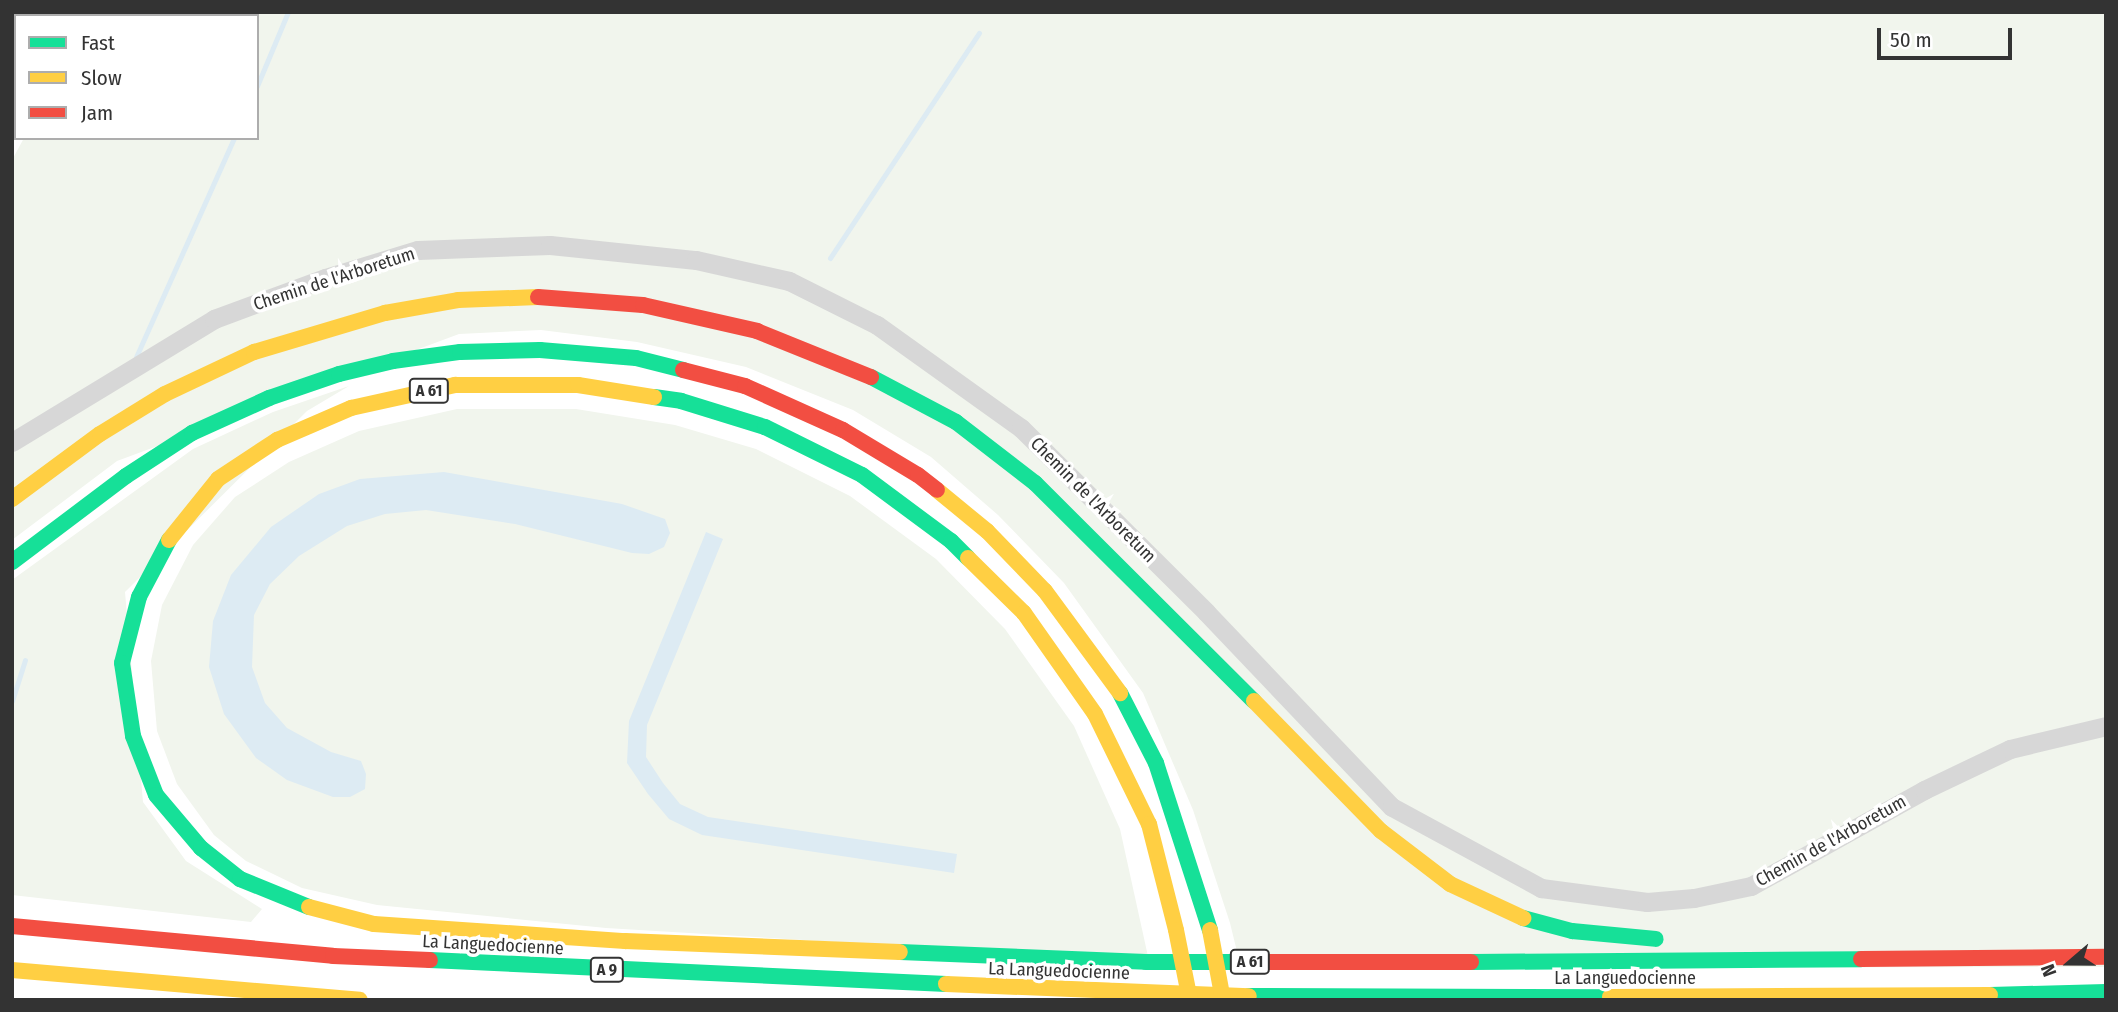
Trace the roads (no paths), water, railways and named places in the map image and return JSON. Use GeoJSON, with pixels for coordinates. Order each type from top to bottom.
{"type":"FeatureCollection","features":[{"type":"Feature","properties":{"kind":"highway"},"geometry":{"type":"LineString","coordinates":[[12,499],[100,434],[165,394],[254,352],[323,329],[385,313],[458,300],[545,297],[643,305],[757,331],[869,376],[956,422],[1035,482],[1166,610],[1381,831],[1450,884],[1509,914],[1572,932],[1671,940]]}},
{"type":"Feature","properties":{"kind":"highway","name":"A 61"},"geometry":{"type":"LineString","coordinates":[[12,562],[115,484],[192,433],[270,398],[366,368],[460,352],[540,350],[636,358],[745,386],[843,430],[918,475],[987,531],[1045,591],[1124,699],[1156,763],[1210,930],[1223,1000]]}},
{"type":"Feature","properties":{"kind":"highway","name":"A 61"},"geometry":{"type":"LineString","coordinates":[[1190,1000],[1177,930],[1149,824],[1095,714],[1024,613],[951,541],[862,475],[765,427],[681,401],[578,385],[455,385],[351,408],[277,440],[218,479],[173,532],[139,597],[122,663],[133,736],[156,795],[201,848],[240,879],[302,905],[374,924],[625,942],[1146,962],[1545,962],[1949,956],[2106,957]]}},
{"type":"Feature","properties":{"kind":"highway","name":"La Languedocienne"},"geometry":{"type":"LineString","coordinates":[[12,926],[333,956],[1202,996],[1847,998],[2106,992]]}},
{"type":"Feature","properties":{"kind":"highway"},"geometry":{"type":"LineString","coordinates":[[1768,943],[1933,948],[1949,956]]}},
{"type":"Feature","properties":{"kind":"highway"},"geometry":{"type":"LineString","coordinates":[[12,970],[294,997],[360,1000]]}},
{"type":"Feature","properties":{"kind":"street","name":"Chemin de l'Arboretum"},"geometry":{"type":"LineString","coordinates":[[12,442],[214,319],[326,278],[418,250],[551,245],[696,260],[789,281],[877,326],[1021,428],[1206,612],[1392,807],[1541,888],[1647,902],[1694,898],[1751,886],[1924,790],[2010,749],[2106,726]]}},
{"type":"Feature","properties":{"kind":"waterway"},"geometry":{"type":"LineString","coordinates":[[259,81],[288,12]]}},
{"type":"Feature","properties":{"kind":"waterway"},"geometry":{"type":"LineString","coordinates":[[830,258],[979,33]]}},
{"type":"Feature","properties":{"kind":"waterway"},"geometry":{"type":"LineString","coordinates":[[136,357],[233,140]]}},
{"type":"Feature","properties":{"kind":"waterway"},"geometry":{"type":"LineString","coordinates":[[12,701],[25,660]]}}]}
